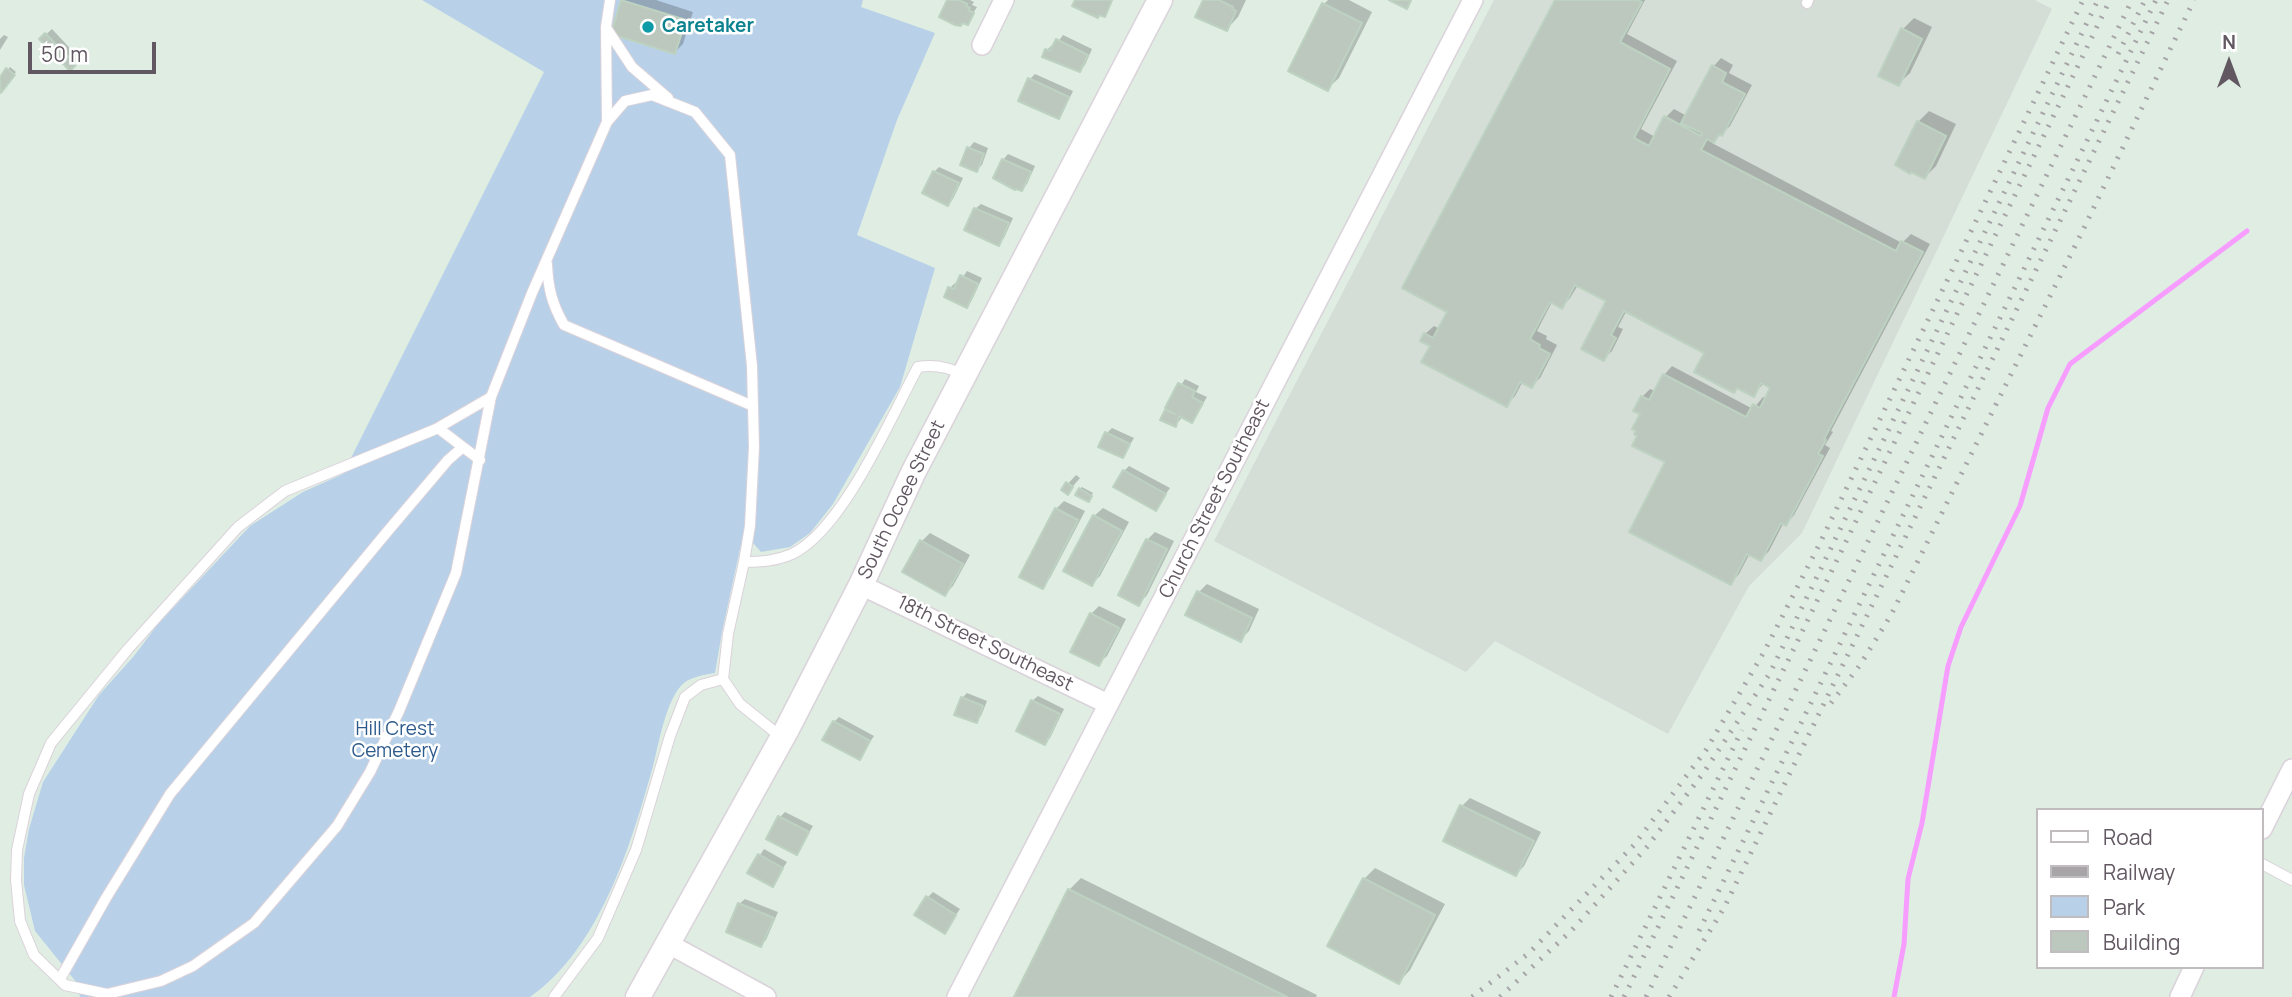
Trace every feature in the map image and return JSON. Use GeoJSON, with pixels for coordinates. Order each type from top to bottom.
{"type":"FeatureCollection","features":[{"type":"Feature","properties":{"kind":"street"},"geometry":{"type":"LineString","coordinates":[[982,45],[1004,0]]}},
{"type":"Feature","properties":{"kind":"street","name":"South Ocoee Street"},"geometry":{"type":"LineString","coordinates":[[638,997],[782,738],[861,585],[913,473],[1160,0]]}},
{"type":"Feature","properties":{"kind":"street","name":"Church Street Southeast"},"geometry":{"type":"LineString","coordinates":[[957,997],[1473,0]]}},
{"type":"Feature","properties":{"kind":"street","name":"18th Street Southeast"},"geometry":{"type":"LineString","coordinates":[[861,585],[1108,704]]}},
{"type":"Feature","properties":{"kind":"street"},"geometry":{"type":"LineString","coordinates":[[2264,826],[2292,769]]}},
{"type":"Feature","properties":{"kind":"street"},"geometry":{"type":"LineString","coordinates":[[667,943],[766,997]]}},
{"type":"Feature","properties":{"kind":"street"},"geometry":{"type":"LineString","coordinates":[[2180,997],[2193,969]]}},
{"type":"Feature","properties":{"kind":"lane"},"geometry":{"type":"LineString","coordinates":[[607,122],[606,27],[610,0]]}},
{"type":"Feature","properties":{"kind":"lane"},"geometry":{"type":"LineString","coordinates":[[606,27],[632,67],[677,105]]}},
{"type":"Feature","properties":{"kind":"lane"},"geometry":{"type":"LineString","coordinates":[[62,982],[107,994],[161,981],[193,966],[254,923],[337,825],[370,772],[399,712],[456,573],[491,397],[547,260],[607,122],[625,102],[652,95],[695,112],[730,155],[743,269],[754,447],[750,526],[728,634],[723,679],[740,704],[782,738]]}},
{"type":"Feature","properties":{"kind":"lane"},"geometry":{"type":"LineString","coordinates":[[547,260],[548,287],[554,307],[564,325],[753,406]]}},
{"type":"Feature","properties":{"kind":"lane"},"geometry":{"type":"LineString","coordinates":[[744,562],[767,562],[793,553],[816,536],[839,508],[862,471],[918,367],[931,365],[953,369],[965,375]]}},
{"type":"Feature","properties":{"kind":"lane"},"geometry":{"type":"LineString","coordinates":[[70,997],[62,982],[34,955],[20,921],[16,880],[17,850],[29,794],[51,743],[128,649],[238,527],[285,491],[438,428],[491,397]]}},
{"type":"Feature","properties":{"kind":"lane"},"geometry":{"type":"LineString","coordinates":[[438,428],[480,460]]}},
{"type":"Feature","properties":{"kind":"lane"},"geometry":{"type":"LineString","coordinates":[[62,982],[106,898],[170,794],[387,531],[448,460],[463,447]]}},
{"type":"Feature","properties":{"kind":"lane"},"geometry":{"type":"LineString","coordinates":[[554,997],[598,938],[636,850],[670,736],[685,697],[701,685],[723,679]]}},
{"type":"Feature","properties":{"kind":"lane"},"geometry":{"type":"LineString","coordinates":[[2264,865],[2292,880]]}},
{"type":"Feature","properties":{"kind":"shaded area"},"geometry":{"type":"Polygon","coordinates":[[[1494,0],[2035,0],[2052,9],[1802,533],[1749,586],[1668,734],[1495,641],[1466,672],[1214,541],[1494,0]]]}},
{"type":"Feature","properties":{"kind":"green space","name":"Hill Crest Cemetery"},"geometry":{"type":"Polygon","coordinates":[[[422,0],[863,0],[861,7],[935,33],[897,120],[857,235],[935,268],[900,387],[833,504],[810,533],[790,547],[761,552],[753,543],[740,549],[715,673],[695,677],[678,689],[664,721],[634,829],[610,893],[576,951],[554,976],[530,997],[80,997],[77,983],[35,931],[24,885],[24,858],[29,829],[43,782],[99,695],[158,624],[250,526],[303,492],[343,474],[544,72],[422,0]]]}},
{"type":"Feature","properties":{"kind":"building","name":"Caretaker"},"geometry":{"type":"Polygon","coordinates":[[[621,0],[686,20],[675,54],[611,34],[621,0]]]}},
{"type":"Feature","properties":{"kind":"building"},"geometry":{"type":"Polygon","coordinates":[[[947,0],[959,0],[967,4],[970,8],[968,10],[974,13],[968,25],[955,25],[939,17],[947,0]]]}},
{"type":"Feature","properties":{"kind":"building"},"geometry":{"type":"Polygon","coordinates":[[[1075,0],[1112,0],[1105,17],[1099,15],[1098,18],[1072,6],[1075,0]]]}},
{"type":"Feature","properties":{"kind":"building"},"geometry":{"type":"Polygon","coordinates":[[[1203,0],[1219,0],[1233,7],[1236,11],[1227,31],[1195,17],[1203,0]]]}},
{"type":"Feature","properties":{"kind":"building"},"geometry":{"type":"Polygon","coordinates":[[[1389,0],[1411,0],[1407,9],[1389,0]]]}},
{"type":"Feature","properties":{"kind":"building"},"geometry":{"type":"Polygon","coordinates":[[[1555,0],[1642,2],[1620,42],[1670,69],[1634,138],[1649,146],[1664,116],[1701,136],[1702,133],[1681,123],[1712,65],[1726,73],[1722,82],[1745,94],[1722,136],[1719,134],[1714,143],[1707,139],[1701,150],[1896,251],[1901,241],[1923,252],[1824,439],[1826,440],[1818,454],[1823,456],[1786,526],[1781,523],[1761,561],[1747,554],[1731,585],[1629,532],[1665,462],[1632,446],[1637,436],[1632,429],[1640,414],[1633,411],[1641,396],[1649,400],[1663,374],[1746,417],[1753,404],[1760,408],[1770,388],[1761,383],[1754,397],[1737,388],[1734,393],[1694,372],[1704,353],[1624,311],[1611,335],[1616,338],[1604,361],[1581,349],[1606,301],[1575,285],[1562,309],[1550,302],[1530,339],[1550,354],[1532,388],[1520,382],[1507,407],[1421,362],[1430,346],[1420,341],[1424,333],[1433,338],[1447,312],[1402,288],[1555,0]]]}},
{"type":"Feature","properties":{"kind":"building"},"geometry":{"type":"Polygon","coordinates":[[[1322,3],[1362,23],[1328,91],[1288,71],[1322,3]]]}},
{"type":"Feature","properties":{"kind":"building"},"geometry":{"type":"Polygon","coordinates":[[[1901,28],[1922,39],[1899,86],[1878,76],[1901,28]]]}},
{"type":"Feature","properties":{"kind":"building"},"geometry":{"type":"Polygon","coordinates":[[[45,33],[76,65],[70,71],[39,39],[45,33]]]}},
{"type":"Feature","properties":{"kind":"building"},"geometry":{"type":"Polygon","coordinates":[[[1056,39],[1088,55],[1080,72],[1042,57],[1045,49],[1050,51],[1056,39]]]}},
{"type":"Feature","properties":{"kind":"building"},"geometry":{"type":"Polygon","coordinates":[[[6,68],[15,75],[1,93],[0,77],[6,68]]]}},
{"type":"Feature","properties":{"kind":"building"},"geometry":{"type":"Polygon","coordinates":[[[1028,78],[1069,97],[1059,119],[1018,101],[1028,78]]]}},
{"type":"Feature","properties":{"kind":"building"},"geometry":{"type":"Polygon","coordinates":[[[1917,121],[1946,136],[1925,179],[1895,165],[1917,121]]]}},
{"type":"Feature","properties":{"kind":"building"},"geometry":{"type":"Polygon","coordinates":[[[967,147],[984,154],[977,172],[960,165],[967,147]]]}},
{"type":"Feature","properties":{"kind":"building"},"geometry":{"type":"Polygon","coordinates":[[[1002,159],[1031,172],[1022,191],[993,178],[1002,159]]]}},
{"type":"Feature","properties":{"kind":"building"},"geometry":{"type":"Polygon","coordinates":[[[933,171],[959,183],[948,206],[922,193],[933,171]]]}},
{"type":"Feature","properties":{"kind":"building"},"geometry":{"type":"Polygon","coordinates":[[[974,208],[1009,223],[999,246],[964,230],[974,208]]]}},
{"type":"Feature","properties":{"kind":"building"},"geometry":{"type":"Polygon","coordinates":[[[960,275],[978,284],[967,308],[944,297],[948,287],[954,289],[960,275]]]}},
{"type":"Feature","properties":{"kind":"building"},"geometry":{"type":"Polygon","coordinates":[[[1178,383],[1195,391],[1192,397],[1203,403],[1192,423],[1179,416],[1176,427],[1160,420],[1165,410],[1175,414],[1165,408],[1178,383]]]}},
{"type":"Feature","properties":{"kind":"building"},"geometry":{"type":"Polygon","coordinates":[[[1105,432],[1130,444],[1123,458],[1098,447],[1105,432]]]}},
{"type":"Feature","properties":{"kind":"building"},"geometry":{"type":"Polygon","coordinates":[[[1123,470],[1166,494],[1156,511],[1113,487],[1123,470]]]}},
{"type":"Feature","properties":{"kind":"building"},"geometry":{"type":"Polygon","coordinates":[[[1066,482],[1073,487],[1068,495],[1061,490],[1066,482]]]}},
{"type":"Feature","properties":{"kind":"building"},"geometry":{"type":"Polygon","coordinates":[[[1079,488],[1092,496],[1089,502],[1075,495],[1079,488]]]}},
{"type":"Feature","properties":{"kind":"building"},"geometry":{"type":"Polygon","coordinates":[[[1055,508],[1078,520],[1043,589],[1019,577],[1055,508]]]}},
{"type":"Feature","properties":{"kind":"building"},"geometry":{"type":"Polygon","coordinates":[[[1093,515],[1122,531],[1092,586],[1063,571],[1093,515]]]}},
{"type":"Feature","properties":{"kind":"building"},"geometry":{"type":"Polygon","coordinates":[[[1146,539],[1167,549],[1139,606],[1118,595],[1146,539]]]}},
{"type":"Feature","properties":{"kind":"building"},"geometry":{"type":"Polygon","coordinates":[[[920,540],[963,564],[945,596],[902,572],[920,540]]]}},
{"type":"Feature","properties":{"kind":"building"},"geometry":{"type":"Polygon","coordinates":[[[1197,591],[1252,618],[1241,642],[1185,615],[1197,591]]]}},
{"type":"Feature","properties":{"kind":"building"},"geometry":{"type":"Polygon","coordinates":[[[1090,613],[1119,628],[1099,666],[1070,652],[1090,613]]]}},
{"type":"Feature","properties":{"kind":"building"},"geometry":{"type":"Polygon","coordinates":[[[961,697],[983,706],[977,723],[954,715],[961,697]]]}},
{"type":"Feature","properties":{"kind":"building"},"geometry":{"type":"Polygon","coordinates":[[[1031,700],[1060,714],[1045,745],[1016,731],[1031,700]]]}},
{"type":"Feature","properties":{"kind":"building"},"geometry":{"type":"Polygon","coordinates":[[[833,721],[870,741],[860,760],[822,740],[833,721]]]}},
{"type":"Feature","properties":{"kind":"building"},"geometry":{"type":"Polygon","coordinates":[[[1460,805],[1534,841],[1516,876],[1443,841],[1460,805]]]}},
{"type":"Feature","properties":{"kind":"building"},"geometry":{"type":"Polygon","coordinates":[[[778,816],[809,832],[797,855],[766,839],[778,816]]]}},
{"type":"Feature","properties":{"kind":"building"},"geometry":{"type":"Polygon","coordinates":[[[758,854],[783,868],[773,887],[747,873],[758,854]]]}},
{"type":"Feature","properties":{"kind":"building"},"geometry":{"type":"Polygon","coordinates":[[[1363,878],[1435,915],[1399,984],[1327,946],[1363,878]]]}},
{"type":"Feature","properties":{"kind":"building"},"geometry":{"type":"Polygon","coordinates":[[[1068,889],[1287,997],[1014,997],[1068,889]]]}},
{"type":"Feature","properties":{"kind":"building"},"geometry":{"type":"Polygon","coordinates":[[[926,896],[956,915],[945,934],[914,915],[926,896]]]}},
{"type":"Feature","properties":{"kind":"building"},"geometry":{"type":"Polygon","coordinates":[[[738,903],[774,918],[761,947],[726,932],[738,903]]]}},
{"type":"Feature","properties":{"kind":"waterway"},"geometry":{"type":"LineString","coordinates":[[1894,997],[1904,944],[1908,879],[1922,823],[1948,666],[1961,627],[2020,506],[2048,408],[2070,364],[2247,231]]}},
{"type":"Feature","properties":{"kind":"railway"},"geometry":{"type":"LineString","coordinates":[[1472,997],[1529,953],[1634,845],[1706,750],[1764,652],[1819,545],[2083,0]]}},
{"type":"Feature","properties":{"kind":"railway"},"geometry":{"type":"LineString","coordinates":[[1500,997],[1572,930],[1647,847],[1704,772],[1770,673],[2098,0]]}},
{"type":"Feature","properties":{"kind":"railway"},"geometry":{"type":"LineString","coordinates":[[1624,997],[2110,0]]}},
{"type":"Feature","properties":{"kind":"railway"},"geometry":{"type":"LineString","coordinates":[[1646,997],[2132,0]]}},
{"type":"Feature","properties":{"kind":"railway"},"geometry":{"type":"LineString","coordinates":[[2118,54],[2145,0]]}},
{"type":"Feature","properties":{"kind":"railway"},"geometry":{"type":"LineString","coordinates":[[1699,931],[2156,0]]}},
{"type":"Feature","properties":{"kind":"railway"},"geometry":{"type":"LineString","coordinates":[[1669,997],[1724,908],[2168,0]]}},
{"type":"Feature","properties":{"kind":"railway"},"geometry":{"type":"LineString","coordinates":[[1831,703],[1860,665],[1891,615],[2194,0]]}},
{"type":"Feature","properties":{"kind":"railway"},"geometry":{"type":"LineString","coordinates":[[1611,997],[1742,730]]}},
{"type":"Feature","properties":{"kind":"place","name":"Caretaker"},"geometry":{"type":"Point","coordinates":[648,27]}}]}
